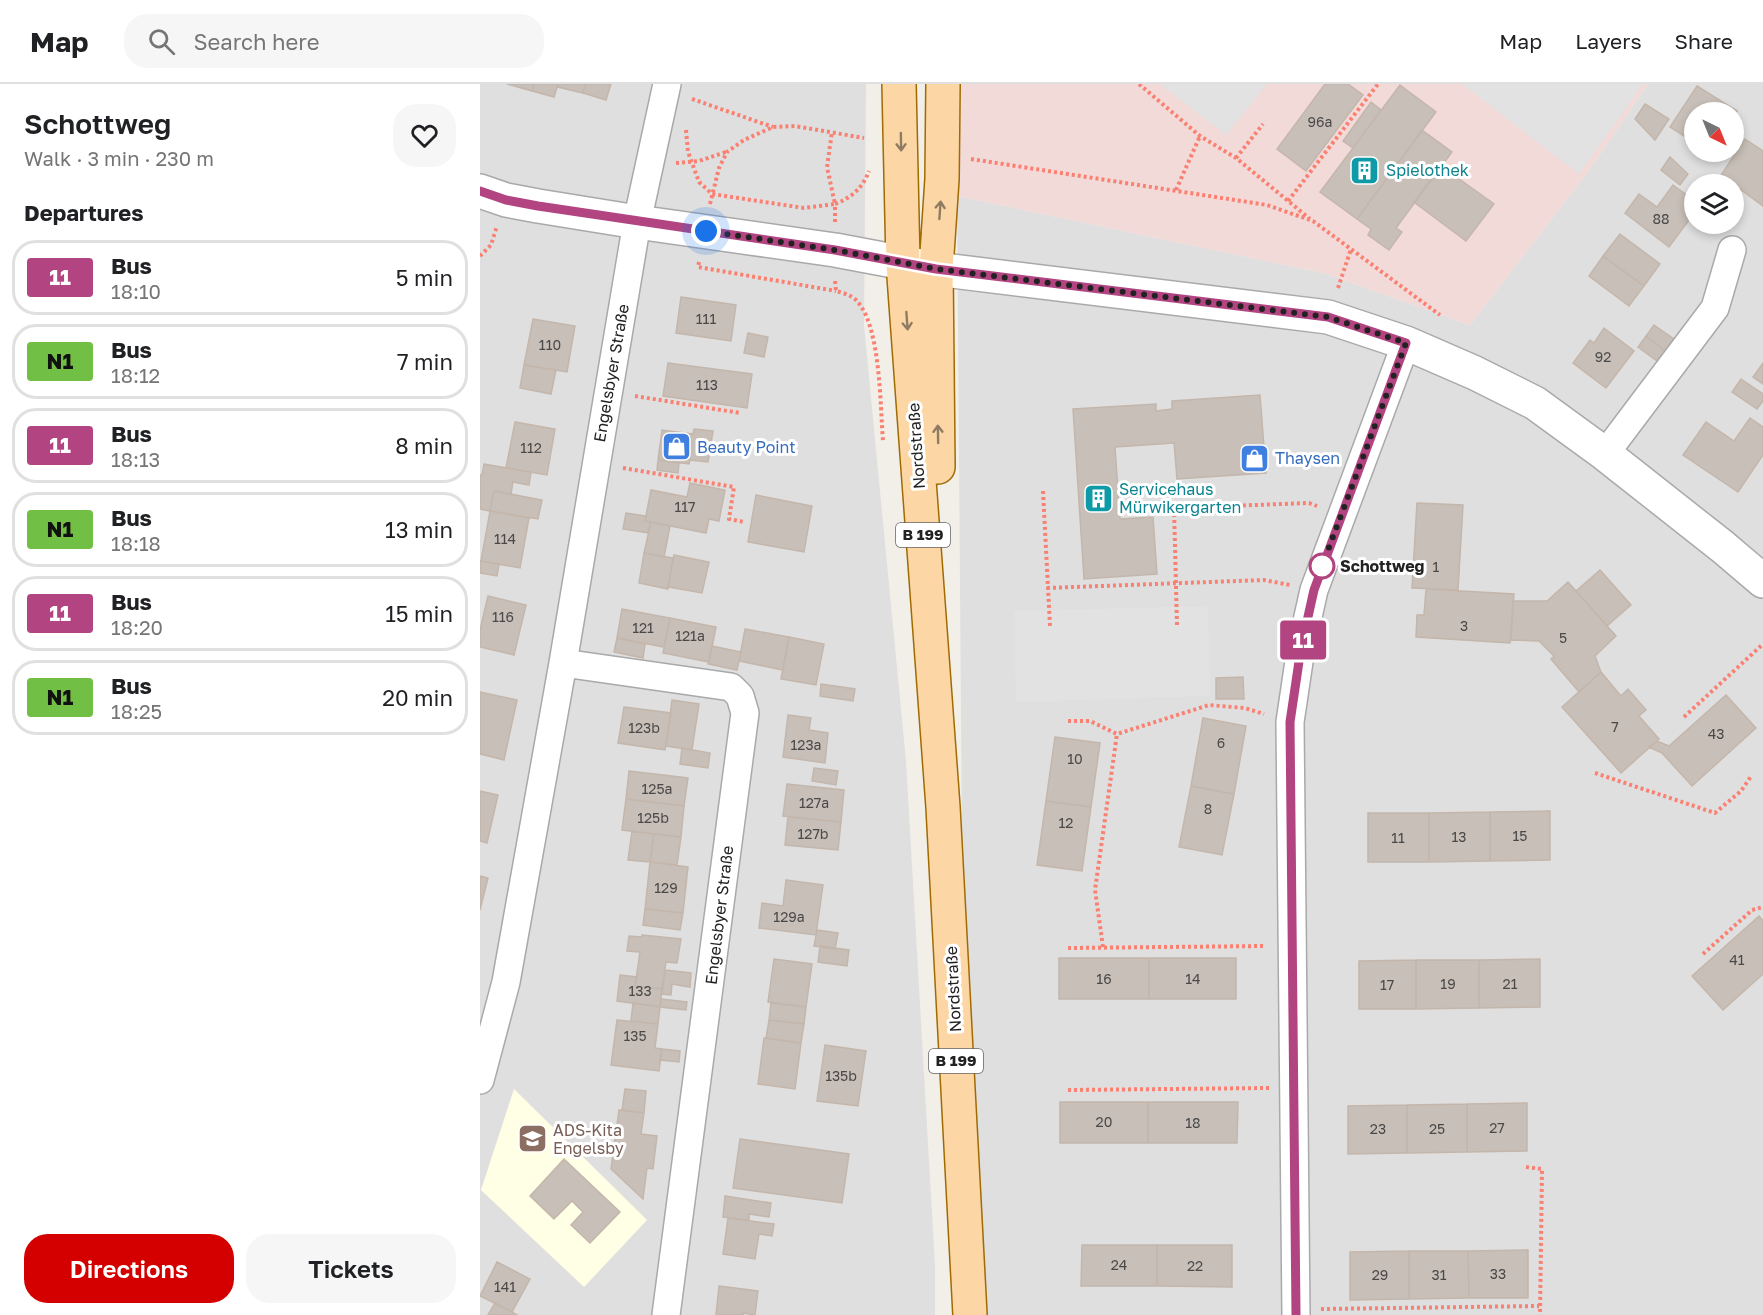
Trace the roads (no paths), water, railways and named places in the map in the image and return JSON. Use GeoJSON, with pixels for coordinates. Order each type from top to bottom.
{"type":"FeatureCollection","features":[{"type":"Feature","properties":{"kind":"main road","name":"Nordstraße"},"geometry":{"type":"LineString","coordinates":[[899,84],[903,262],[943,807],[970,1315]]}},
{"type":"Feature","properties":{"kind":"main road","name":"Nordstraße"},"geometry":{"type":"LineString","coordinates":[[943,84],[942,179],[936,269],[943,807]]}},
{"type":"Feature","properties":{"kind":"street","name":"Engelsbyer Straße"},"geometry":{"type":"LineString","coordinates":[[480,1080],[506,982],[563,663],[637,222],[667,84]]}},
{"type":"Feature","properties":{"kind":"street"},"geometry":{"type":"LineString","coordinates":[[480,191],[506,200],[637,222],[835,250],[936,269],[1328,317],[1406,343],[1475,373],[1535,404],[1605,454],[1763,581]]}},
{"type":"Feature","properties":{"kind":"street"},"geometry":{"type":"LineString","coordinates":[[1605,454],[1715,308],[1732,249]]}},
{"type":"Feature","properties":{"kind":"street"},"geometry":{"type":"LineString","coordinates":[[1296,1312],[1290,722],[1301,648],[1314,590],[1406,343]]}},
{"type":"Feature","properties":{"kind":"street","name":"Engelsbyer Straße"},"geometry":{"type":"LineString","coordinates":[[563,663],[731,687],[740,696],[745,713],[666,1315]]}},
{"type":"Feature","properties":{"kind":"place","name":"Spielothek"},"geometry":{"type":"Point","coordinates":[1365,170]}},
{"type":"Feature","properties":{"kind":"place","name":"Beauty Point"},"geometry":{"type":"Point","coordinates":[676,447]}},
{"type":"Feature","properties":{"kind":"place","name":"Thaysen"},"geometry":{"type":"Point","coordinates":[1254,458]}},
{"type":"Feature","properties":{"kind":"place","name":"Servicehaus Mürwikergarten"},"geometry":{"type":"Point","coordinates":[1098,498]}},
{"type":"Feature","properties":{"kind":"place","name":"Schottweg"},"geometry":{"type":"Point","coordinates":[1322,566]}},
{"type":"Feature","properties":{"kind":"place","name":"ADS-Kita Engelsby"},"geometry":{"type":"Point","coordinates":[532,1139]}}]}
